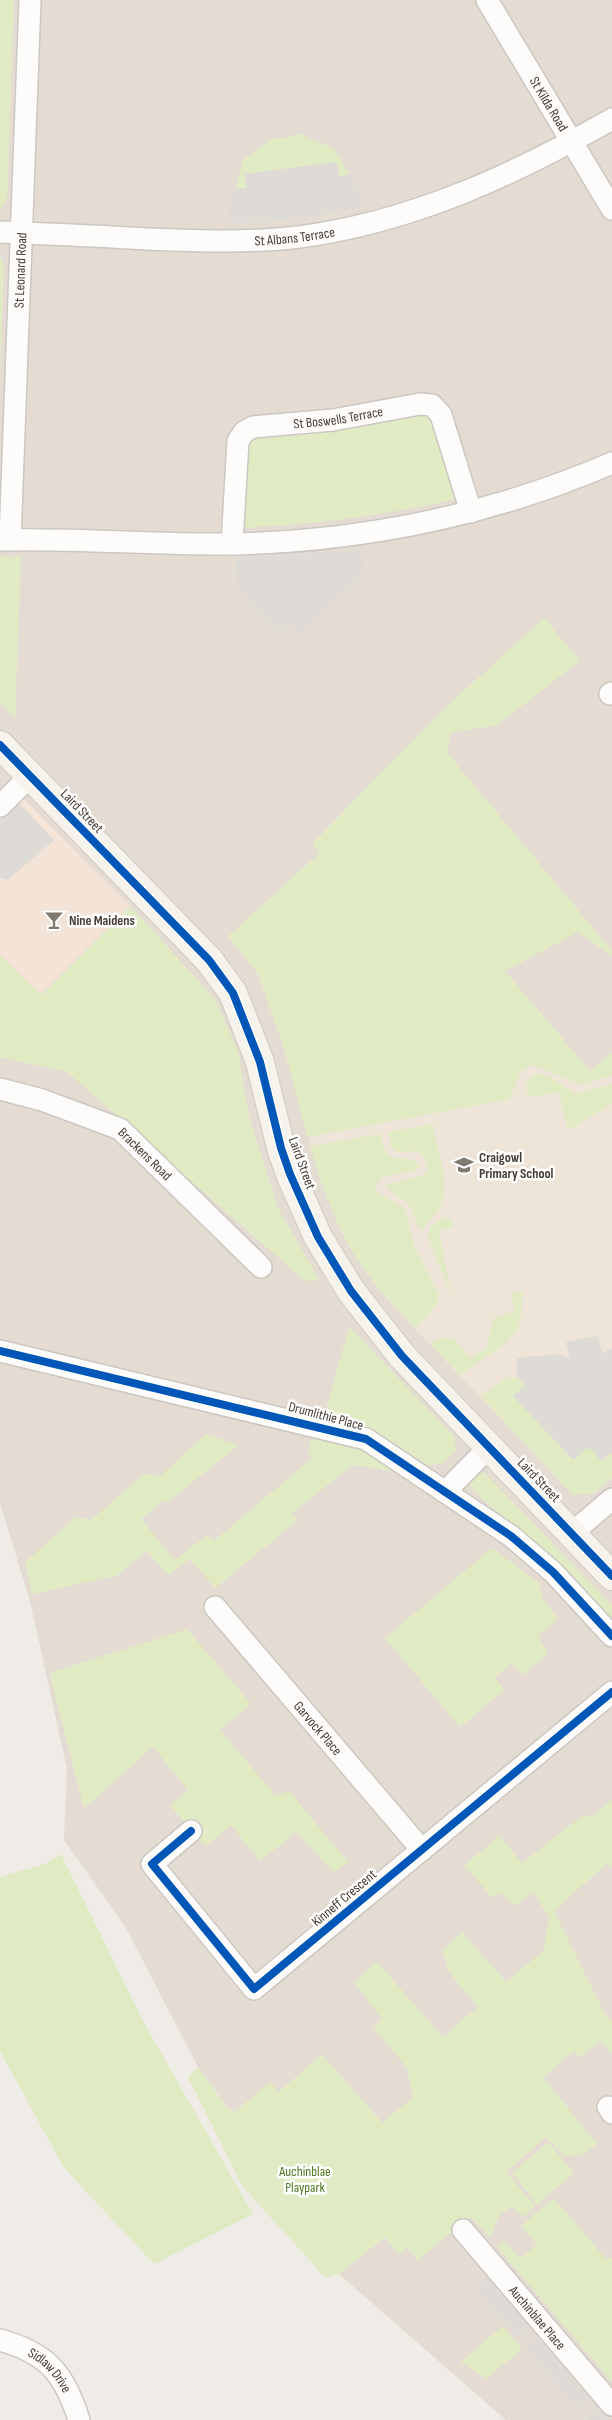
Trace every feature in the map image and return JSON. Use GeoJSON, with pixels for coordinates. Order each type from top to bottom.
{"type":"FeatureCollection","features":[{"type":"Feature","properties":{"kind":"street","name":"St Leonard Road"},"geometry":{"type":"LineString","coordinates":[[5,540],[22,233],[30,0]]}},
{"type":"Feature","properties":{"kind":"street","name":"St Kilda Road"},"geometry":{"type":"LineString","coordinates":[[487,0],[612,208]]}},
{"type":"Feature","properties":{"kind":"street","name":"St Albans Terrace"},"geometry":{"type":"LineString","coordinates":[[0,232],[216,242],[298,237],[375,222],[454,198],[527,166],[612,119]]}},
{"type":"Feature","properties":{"kind":"street","name":"St Boswells Terrace"},"geometry":{"type":"LineString","coordinates":[[232,544],[238,441],[244,432],[253,427],[333,420],[420,404],[432,405],[441,416],[471,512]]}},
{"type":"Feature","properties":{"kind":"street"},"geometry":{"type":"LineString","coordinates":[[5,540],[232,544],[369,534],[471,512],[566,483],[612,463]]}},
{"type":"Feature","properties":{"kind":"street","name":"Laird Street"},"geometry":{"type":"LineString","coordinates":[[0,745],[209,960],[233,993],[260,1062],[281,1148],[318,1237],[351,1291],[375,1324],[402,1356],[612,1576]]}},
{"type":"Feature","properties":{"kind":"street"},"geometry":{"type":"LineString","coordinates":[[0,806],[30,776]]}},
{"type":"Feature","properties":{"kind":"street","name":"Brackens Road"},"geometry":{"type":"LineString","coordinates":[[0,1089],[42,1100],[120,1129],[261,1267]]}},
{"type":"Feature","properties":{"kind":"street","name":"Drumlithie Place"},"geometry":{"type":"LineString","coordinates":[[0,1351],[366,1439],[511,1536],[553,1572],[612,1636]]}},
{"type":"Feature","properties":{"kind":"street"},"geometry":{"type":"LineString","coordinates":[[445,1492],[489,1447]]}},
{"type":"Feature","properties":{"kind":"street"},"geometry":{"type":"LineString","coordinates":[[572,1533],[612,1499]]}},
{"type":"Feature","properties":{"kind":"street","name":"Garvock Place"},"geometry":{"type":"LineString","coordinates":[[215,1607],[422,1850]]}},
{"type":"Feature","properties":{"kind":"street","name":"Kinneff Crescent"},"geometry":{"type":"LineString","coordinates":[[191,1831],[152,1864],[254,1989],[612,1692]]}},
{"type":"Feature","properties":{"kind":"street","name":"Auchinblae Place"},"geometry":{"type":"LineString","coordinates":[[463,2230],[612,2405]]}},
{"type":"Feature","properties":{"kind":"street","name":"Sidlaw Drive"},"geometry":{"type":"LineString","coordinates":[[0,2340],[36,2355],[56,2370],[70,2392],[79,2420]]}},
{"type":"Feature","properties":{"kind":"shaded area"},"geometry":{"type":"Polygon","coordinates":[[[0,0],[612,0],[612,2420],[506,2420],[339,2274],[385,2237],[399,2254],[407,2247],[418,2260],[381,2122],[322,2054],[279,2092],[270,2083],[235,2112],[228,2108],[198,2067],[126,1928],[64,1840],[67,1769],[30,1601],[0,1503],[0,0]]]}},
{"type":"Feature","properties":{"kind":"shaded area"},"geometry":{"type":"Polygon","coordinates":[[[337,162],[339,177],[349,174],[357,184],[363,207],[296,219],[230,223],[228,205],[236,189],[247,188],[244,174],[337,162]]]}},
{"type":"Feature","properties":{"kind":"shaded area"},"geometry":{"type":"Polygon","coordinates":[[[361,550],[364,572],[300,634],[290,623],[279,633],[237,587],[236,558],[361,550]]]}},
{"type":"Feature","properties":{"kind":"shaded area","name":"Nine Maidens"},"geometry":{"type":"Polygon","coordinates":[[[24,799],[130,906],[40,995],[0,955],[0,823],[24,799]]]}},
{"type":"Feature","properties":{"kind":"shaded area"},"geometry":{"type":"Polygon","coordinates":[[[16,800],[54,840],[8,880],[0,878],[0,816],[16,800]]]}},
{"type":"Feature","properties":{"kind":"shaded area","name":"Craigowl Primary School"},"geometry":{"type":"Polygon","coordinates":[[[228,936],[505,971],[590,1071],[612,1053],[612,1478],[593,1494],[573,1495],[386,1298],[349,1246],[322,1184],[284,1048],[258,974],[228,936]]]}},
{"type":"Feature","properties":{"kind":"shaded area"},"geometry":{"type":"Polygon","coordinates":[[[598,1336],[602,1353],[612,1348],[612,1453],[601,1461],[591,1448],[586,1449],[573,1460],[513,1396],[526,1384],[517,1377],[517,1358],[559,1354],[570,1359],[566,1342],[598,1336]]]}},
{"type":"Feature","properties":{"kind":"shaded area"},"geometry":{"type":"Polygon","coordinates":[[[487,2279],[529,2328],[517,2337],[476,2289],[487,2279]]]}},
{"type":"Feature","properties":{"kind":"shaded area"},"geometry":{"type":"Polygon","coordinates":[[[537,2338],[588,2399],[577,2408],[526,2347],[537,2338]]]}},
{"type":"Feature","properties":{"kind":"shaded area"},"geometry":{"type":"Polygon","coordinates":[[[598,2409],[607,2420],[587,2419],[598,2409]]]}},
{"type":"Feature","properties":{"kind":"green space"},"geometry":{"type":"Polygon","coordinates":[[[0,0],[14,0],[7,199],[0,210],[0,0]]]}},
{"type":"Feature","properties":{"kind":"green space"},"geometry":{"type":"Polygon","coordinates":[[[301,134],[334,149],[349,174],[339,177],[336,162],[245,174],[247,188],[236,189],[243,160],[270,140],[301,134]]]}},
{"type":"Feature","properties":{"kind":"green space"},"geometry":{"type":"Polygon","coordinates":[[[0,256],[4,265],[0,374],[0,256]]]}},
{"type":"Feature","properties":{"kind":"green space"},"geometry":{"type":"Polygon","coordinates":[[[427,414],[434,422],[458,493],[456,499],[349,518],[241,528],[247,438],[427,414]]]}},
{"type":"Feature","properties":{"kind":"green space"},"geometry":{"type":"Polygon","coordinates":[[[0,556],[21,557],[15,718],[0,703],[0,556]]]}},
{"type":"Feature","properties":{"kind":"green space"},"geometry":{"type":"Polygon","coordinates":[[[544,618],[580,661],[497,725],[450,733],[448,754],[612,951],[612,956],[578,932],[505,971],[590,1071],[612,1053],[612,1075],[581,1085],[533,1065],[521,1070],[510,1099],[307,1137],[284,1048],[258,974],[228,936],[320,853],[312,844],[444,709],[544,618]]]}},
{"type":"Feature","properties":{"kind":"green space"},"geometry":{"type":"Polygon","coordinates":[[[130,906],[215,999],[238,1052],[249,1117],[278,1208],[319,1280],[305,1281],[67,1072],[0,1057],[0,955],[41,995],[130,906]]]}},
{"type":"Feature","properties":{"kind":"green space"},"geometry":{"type":"Polygon","coordinates":[[[539,1074],[550,1077],[576,1094],[612,1084],[612,1104],[568,1130],[559,1092],[530,1097],[526,1089],[527,1082],[531,1077],[539,1074]]]}},
{"type":"Feature","properties":{"kind":"green space"},"geometry":{"type":"Polygon","coordinates":[[[433,1124],[442,1165],[443,1196],[437,1211],[423,1230],[419,1230],[411,1207],[384,1185],[423,1176],[428,1168],[425,1158],[416,1151],[397,1152],[392,1148],[388,1132],[433,1124]]]}},
{"type":"Feature","properties":{"kind":"green space"},"geometry":{"type":"Polygon","coordinates":[[[380,1134],[387,1155],[413,1160],[420,1166],[416,1170],[380,1178],[375,1188],[377,1192],[404,1208],[415,1247],[439,1295],[437,1305],[415,1328],[388,1299],[350,1247],[327,1198],[310,1146],[380,1134]]]}},
{"type":"Feature","properties":{"kind":"green space"},"geometry":{"type":"Polygon","coordinates":[[[445,1218],[452,1220],[454,1227],[439,1230],[451,1295],[428,1238],[430,1227],[437,1221],[445,1218]]]}},
{"type":"Feature","properties":{"kind":"green space"},"geometry":{"type":"Polygon","coordinates":[[[523,1291],[520,1321],[512,1336],[499,1348],[460,1375],[430,1343],[440,1338],[454,1339],[470,1358],[487,1348],[493,1319],[514,1311],[512,1293],[523,1291]]]}},
{"type":"Feature","properties":{"kind":"green space"},"geometry":{"type":"Polygon","coordinates":[[[349,1327],[454,1436],[456,1451],[443,1463],[427,1466],[391,1441],[353,1423],[325,1414],[349,1327]]]}},
{"type":"Feature","properties":{"kind":"green space"},"geometry":{"type":"Polygon","coordinates":[[[508,1377],[517,1377],[526,1384],[514,1396],[573,1460],[591,1447],[601,1461],[612,1453],[612,1478],[593,1494],[573,1495],[481,1396],[508,1377]]]}},
{"type":"Feature","properties":{"kind":"green space"},"geometry":{"type":"Polygon","coordinates":[[[206,1434],[239,1445],[168,1502],[164,1500],[141,1519],[175,1560],[207,1535],[214,1541],[312,1458],[308,1451],[313,1434],[360,1446],[388,1464],[390,1471],[353,1465],[292,1513],[298,1520],[215,1588],[190,1559],[169,1575],[147,1551],[116,1576],[32,1594],[25,1562],[76,1517],[91,1520],[144,1474],[160,1476],[206,1434]]]}},
{"type":"Feature","properties":{"kind":"green space"},"geometry":{"type":"Polygon","coordinates":[[[478,1472],[484,1472],[612,1605],[612,1625],[538,1545],[481,1498],[469,1484],[471,1476],[478,1472]]]}},
{"type":"Feature","properties":{"kind":"green space"},"geometry":{"type":"Polygon","coordinates":[[[492,1548],[539,1583],[542,1597],[558,1619],[538,1636],[548,1654],[523,1675],[511,1663],[495,1677],[504,1690],[460,1727],[385,1638],[492,1548]]]}},
{"type":"Feature","properties":{"kind":"green space"},"geometry":{"type":"Polygon","coordinates":[[[187,1629],[251,1704],[220,1730],[276,1796],[289,1791],[348,1862],[334,1872],[296,1832],[260,1861],[231,1825],[205,1846],[170,1805],[188,1790],[153,1747],[84,1808],[50,1675],[53,1672],[187,1629]]]}},
{"type":"Feature","properties":{"kind":"green space","name":"Auchinblae Playpark"},"geometry":{"type":"Polygon","coordinates":[[[612,1800],[612,1868],[607,1863],[554,1911],[604,2012],[612,2022],[612,2054],[601,2041],[580,2057],[574,2051],[543,2077],[597,2144],[583,2155],[564,2156],[546,2137],[506,2172],[535,2206],[523,2217],[512,2206],[499,2216],[490,2237],[470,2217],[418,2260],[407,2247],[399,2254],[385,2237],[339,2274],[326,2278],[242,2186],[188,2077],[198,2067],[227,2108],[235,2112],[270,2082],[279,2092],[322,2054],[382,2123],[413,2097],[407,2068],[373,2027],[382,2019],[354,1982],[377,1962],[443,2037],[478,2007],[446,1968],[448,1966],[442,1951],[462,1932],[506,1982],[543,1951],[550,1914],[548,1916],[534,1892],[515,1906],[500,1892],[493,1898],[464,1866],[499,1836],[522,1863],[581,1817],[594,1815],[612,1800]]]}},
{"type":"Feature","properties":{"kind":"green space"},"geometry":{"type":"Polygon","coordinates":[[[61,1854],[143,2021],[253,2214],[154,2264],[64,2168],[0,2051],[0,1877],[45,1864],[61,1854]]]}},
{"type":"Feature","properties":{"kind":"green space"},"geometry":{"type":"Polygon","coordinates":[[[548,2142],[574,2173],[537,2204],[512,2173],[548,2142]]]}},
{"type":"Feature","properties":{"kind":"green space"},"geometry":{"type":"Polygon","coordinates":[[[554,2198],[605,2258],[612,2258],[612,2382],[497,2247],[504,2240],[520,2259],[537,2244],[521,2226],[554,2198]]]}},
{"type":"Feature","properties":{"kind":"green space"},"geometry":{"type":"Polygon","coordinates":[[[503,2326],[522,2349],[486,2379],[461,2362],[503,2326]]]}},
{"type":"Feature","properties":{"kind":"cycle path"},"geometry":{"type":"LineString","coordinates":[[0,745],[209,960],[233,993],[260,1062],[281,1148],[290,1174],[318,1237],[351,1291],[402,1356],[612,1576]]}},
{"type":"Feature","properties":{"kind":"cycle path"},"geometry":{"type":"LineString","coordinates":[[0,1351],[366,1439],[511,1536],[553,1572],[612,1636]]}},
{"type":"Feature","properties":{"kind":"cycle path"},"geometry":{"type":"LineString","coordinates":[[191,1831],[152,1864],[254,1989],[612,1692]]}},
{"type":"Feature","properties":{"kind":"place","name":"Nine Maidens"},"geometry":{"type":"Point","coordinates":[54,920]}},
{"type":"Feature","properties":{"kind":"place","name":"Craigowl Primary School"},"geometry":{"type":"Point","coordinates":[464,1165]}}]}
